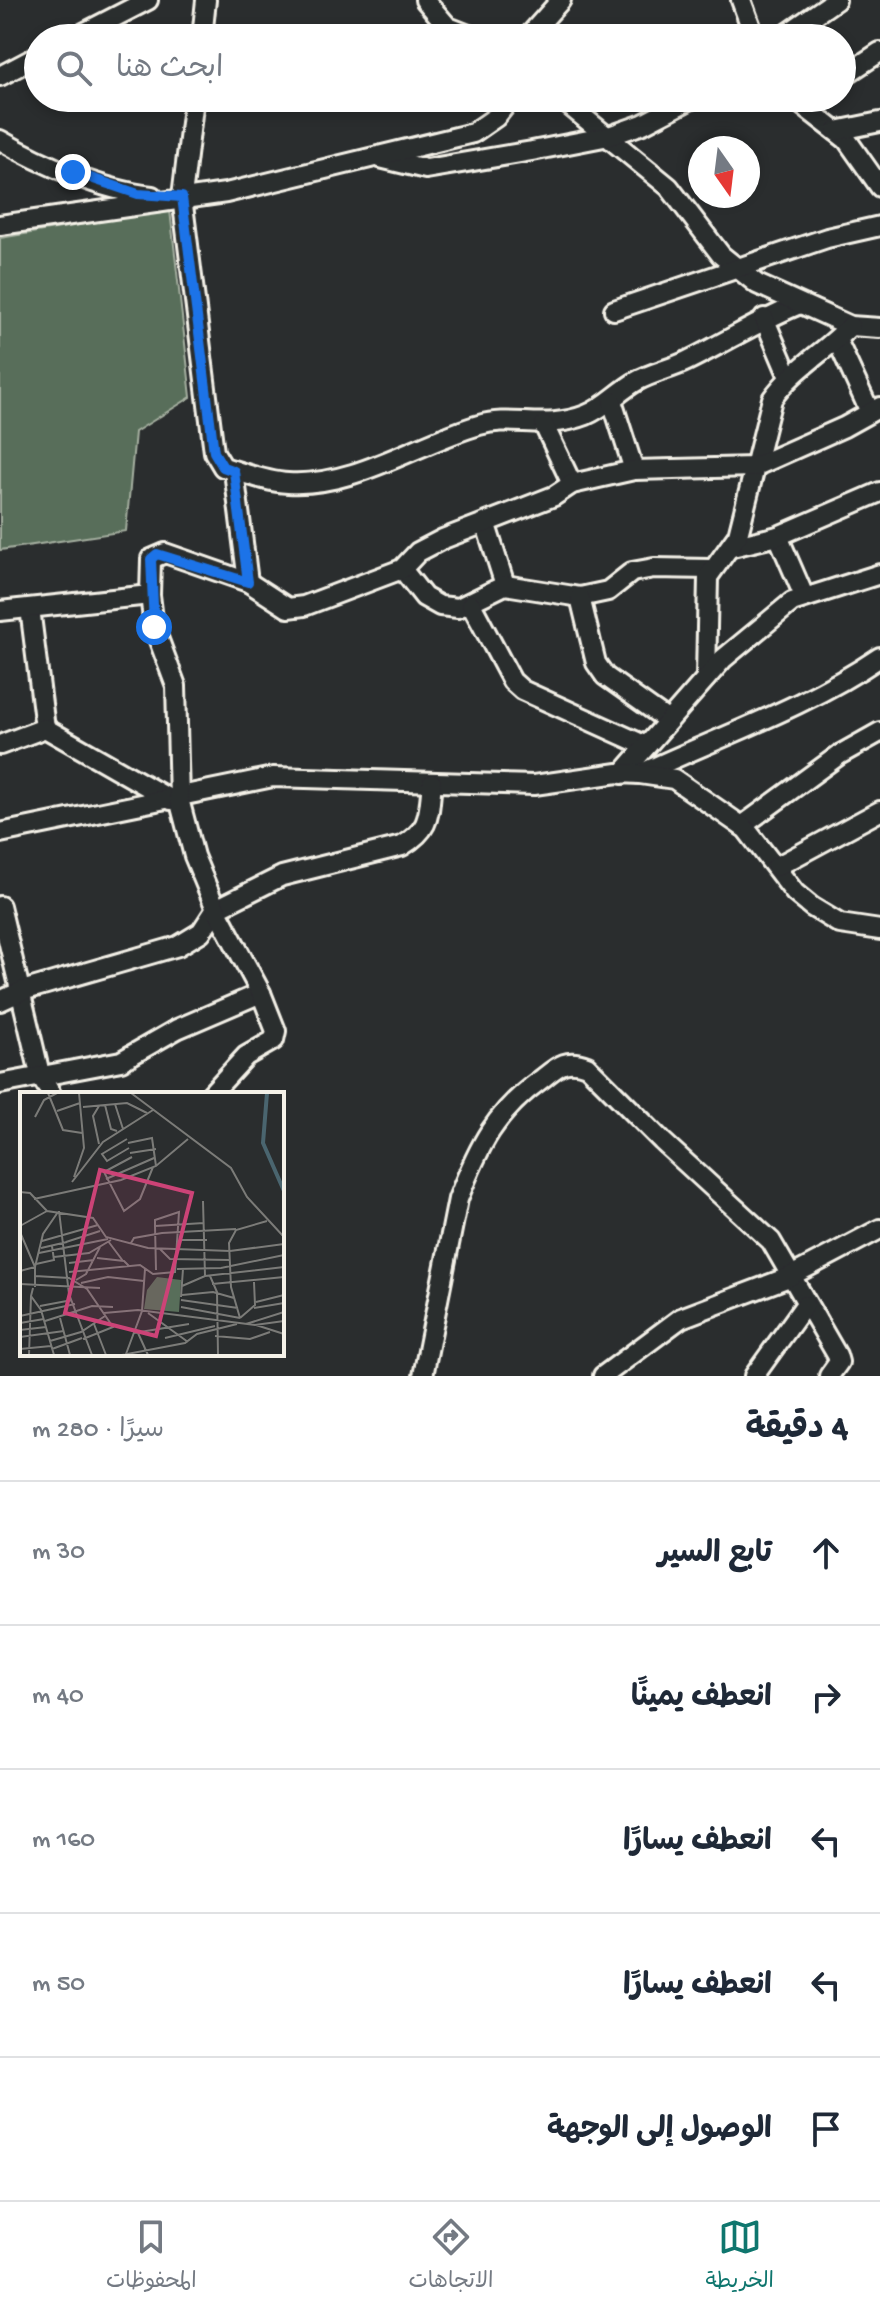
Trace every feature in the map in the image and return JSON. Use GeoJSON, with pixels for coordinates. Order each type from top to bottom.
{"type":"FeatureCollection","features":[{"type":"Feature","properties":{"kind":"street"},"geometry":{"type":"LineString","coordinates":[[101,24],[148,0]]}},
{"type":"Feature","properties":{"kind":"street"},"geometry":{"type":"LineString","coordinates":[[203,24],[206,0]]}},
{"type":"Feature","properties":{"kind":"street"},"geometry":{"type":"LineString","coordinates":[[425,0],[445,24]]}},
{"type":"Feature","properties":{"kind":"street"},"geometry":{"type":"LineString","coordinates":[[540,24],[561,0]]}},
{"type":"Feature","properties":{"kind":"street"},"geometry":{"type":"LineString","coordinates":[[741,0],[750,24]]}},
{"type":"Feature","properties":{"kind":"street"},"geometry":{"type":"LineString","coordinates":[[801,24],[836,0]]}},
{"type":"Feature","properties":{"kind":"street"},"geometry":{"type":"LineString","coordinates":[[856,68],[880,52]]}},
{"type":"Feature","properties":{"kind":"street"},"geometry":{"type":"LineString","coordinates":[[0,76],[24,63]]}},
{"type":"Feature","properties":{"kind":"street"},"geometry":{"type":"LineString","coordinates":[[192,112],[177,197],[214,452],[223,467],[234,471],[301,483],[388,461],[480,425],[498,422],[544,425],[587,414],[612,401],[634,383],[731,340],[764,318],[800,304]]}},
{"type":"Feature","properties":{"kind":"street"},"geometry":{"type":"LineString","coordinates":[[0,225],[177,197],[226,193],[473,133],[500,112]]}},
{"type":"Feature","properties":{"kind":"street"},"geometry":{"type":"LineString","coordinates":[[578,112],[669,187],[698,229],[735,267],[757,284],[850,326],[880,328]]}},
{"type":"Feature","properties":{"kind":"street"},"geometry":{"type":"LineString","coordinates":[[377,157],[426,169],[609,136],[666,112]]}},
{"type":"Feature","properties":{"kind":"street"},"geometry":{"type":"LineString","coordinates":[[816,112],[868,165],[880,187]]}},
{"type":"Feature","properties":{"kind":"street"},"geometry":{"type":"LineString","coordinates":[[836,131],[880,122]]}},
{"type":"Feature","properties":{"kind":"street"},"geometry":{"type":"LineString","coordinates":[[0,140],[21,152],[99,182],[138,194],[177,197]]}},
{"type":"Feature","properties":{"kind":"street"},"geometry":{"type":"LineString","coordinates":[[614,310],[735,267],[827,238],[880,226]]}},
{"type":"Feature","properties":{"kind":"street"},"geometry":{"type":"LineString","coordinates":[[764,318],[789,377]]}},
{"type":"Feature","properties":{"kind":"street"},"geometry":{"type":"LineString","coordinates":[[706,678],[705,598],[710,569],[732,547],[738,535],[772,399],[789,377],[837,340],[850,326]]}},
{"type":"Feature","properties":{"kind":"street"},"geometry":{"type":"LineString","coordinates":[[213,1092],[246,1056],[274,1040],[276,1031],[261,993],[216,909],[175,799],[176,686],[154,627],[150,595],[151,559],[157,554],[248,582],[275,603],[288,608],[402,569],[418,552],[443,539],[486,525],[554,496],[572,484],[634,470],[754,467],[875,410],[837,340]]}},
{"type":"Feature","properties":{"kind":"street"},"geometry":{"type":"LineString","coordinates":[[612,401],[634,470]]}},
{"type":"Feature","properties":{"kind":"street"},"geometry":{"type":"LineString","coordinates":[[544,425],[572,484]]}},
{"type":"Feature","properties":{"kind":"street"},"geometry":{"type":"LineString","coordinates":[[234,471],[248,582]]}},
{"type":"Feature","properties":{"kind":"street"},"geometry":{"type":"LineString","coordinates":[[732,547],[778,536],[880,492]]}},
{"type":"Feature","properties":{"kind":"street"},"geometry":{"type":"LineString","coordinates":[[486,525],[505,585]]}},
{"type":"Feature","properties":{"kind":"street"},"geometry":{"type":"LineString","coordinates":[[778,536],[804,596]]}},
{"type":"Feature","properties":{"kind":"street"},"geometry":{"type":"LineString","coordinates":[[402,569],[424,597],[440,606],[458,608],[505,585],[580,597],[608,591],[632,572],[654,568],[710,569]]}},
{"type":"Feature","properties":{"kind":"street"},"geometry":{"type":"LineString","coordinates":[[631,774],[646,746],[723,659],[804,596],[880,574]]}},
{"type":"Feature","properties":{"kind":"street"},"geometry":{"type":"LineString","coordinates":[[0,611],[150,595]]}},
{"type":"Feature","properties":{"kind":"street"},"geometry":{"type":"LineString","coordinates":[[580,597],[596,663],[605,676],[667,720]]}},
{"type":"Feature","properties":{"kind":"street"},"geometry":{"type":"LineString","coordinates":[[471,604],[512,681],[522,690],[646,746]]}},
{"type":"Feature","properties":{"kind":"street"},"geometry":{"type":"LineString","coordinates":[[30,608],[45,728]]}},
{"type":"Feature","properties":{"kind":"street"},"geometry":{"type":"LineString","coordinates":[[631,774],[765,722],[880,657]]}},
{"type":"Feature","properties":{"kind":"street"},"geometry":{"type":"LineString","coordinates":[[0,745],[45,728],[175,799]]}},
{"type":"Feature","properties":{"kind":"street"},"geometry":{"type":"LineString","coordinates":[[742,826],[839,755],[880,732]]}},
{"type":"Feature","properties":{"kind":"street"},"geometry":{"type":"LineString","coordinates":[[0,833],[273,777],[534,785],[631,774],[674,779],[742,826],[795,893],[812,907],[840,924],[880,930]]}},
{"type":"Feature","properties":{"kind":"street"},"geometry":{"type":"LineString","coordinates":[[0,1001],[22,991],[178,946],[201,932],[216,909],[282,876],[352,861],[411,841],[427,826],[432,783]]}},
{"type":"Feature","properties":{"kind":"street"},"geometry":{"type":"LineString","coordinates":[[776,867],[880,811]]}},
{"type":"Feature","properties":{"kind":"street"},"geometry":{"type":"LineString","coordinates":[[1,915],[40,1074],[50,1092]]}},
{"type":"Feature","properties":{"kind":"street"},"geometry":{"type":"LineString","coordinates":[[0,1084],[121,1061],[177,1029],[261,993]]}},
{"type":"Feature","properties":{"kind":"street"},"geometry":{"type":"LineString","coordinates":[[423,1376],[458,1199],[467,1176],[512,1100],[561,1064],[572,1060],[587,1066],[662,1141],[762,1231],[839,1362],[829,1376]]}},
{"type":"Feature","properties":{"kind":"street"},"geometry":{"type":"LineString","coordinates":[[603,1376],[681,1318],[789,1277],[880,1229]]}},
{"type":"Feature","properties":{"kind":"street"},"geometry":{"type":"LineString","coordinates":[[754,1376],[805,1305]]}},
{"type":"Feature","properties":{"kind":"green space"},"geometry":{"type":"Polygon","coordinates":[[[170,210],[191,397],[135,432],[126,531],[0,550],[0,238],[170,210]]]}},
{"type":"Feature","properties":{"kind":"route"},"geometry":{"type":"LineString","coordinates":[[73,172],[138,194],[182,197],[214,452],[216,460],[223,467],[234,471],[248,582],[165,553],[157,554],[151,559],[150,595],[154,627]]}}]}
